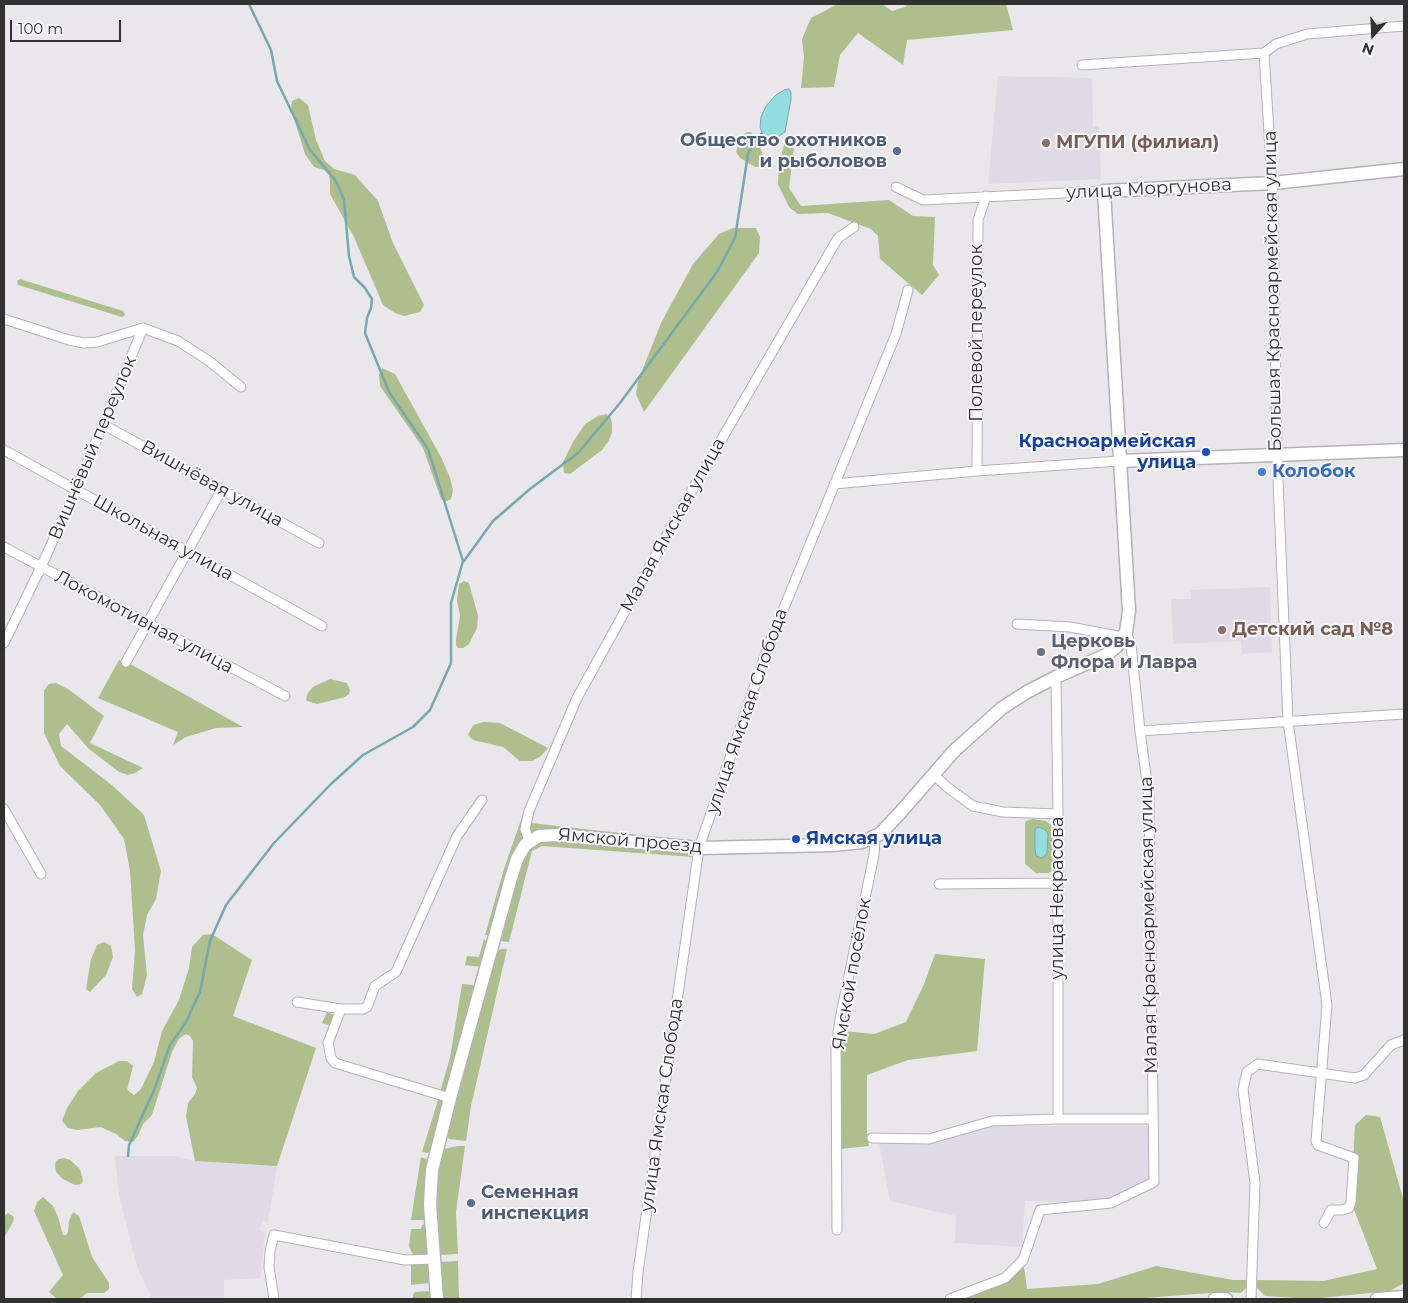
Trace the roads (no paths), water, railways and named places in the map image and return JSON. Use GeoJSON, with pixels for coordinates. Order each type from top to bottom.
{"type":"FeatureCollection","features":[{"type":"Feature","properties":{"kind":"main road","name":"улица Моргунова"},"geometry":{"type":"LineString","coordinates":[[1104,192],[1273,183],[1404,169]]}},
{"type":"Feature","properties":{"kind":"main road","name":"Малая Красноармейская улица"},"geometry":{"type":"LineString","coordinates":[[1104,192],[1129,611],[1124,635]]}},
{"type":"Feature","properties":{"kind":"main road"},"geometry":{"type":"LineString","coordinates":[[1119,461],[1404,450]]}},
{"type":"Feature","properties":{"kind":"main road"},"geometry":{"type":"LineString","coordinates":[[875,838],[954,751],[1002,708],[1056,677],[1106,655],[1116,647],[1124,635]]}},
{"type":"Feature","properties":{"kind":"main road","name":"Ямской проезд"},"geometry":{"type":"LineString","coordinates":[[529,841],[540,836],[558,834],[699,848],[833,845],[862,842],[875,838]]}},
{"type":"Feature","properties":{"kind":"main road"},"geometry":{"type":"LineString","coordinates":[[437,1299],[430,1204],[432,1170],[450,1098],[515,865],[522,849],[529,841]]}},
{"type":"Feature","properties":{"kind":"main road"},"geometry":{"type":"LineString","coordinates":[[1377,1299],[1404,1297]]}},
{"type":"Feature","properties":{"kind":"main road"},"geometry":{"type":"LineString","coordinates":[[1215,1299],[1226,1299]]}},
{"type":"Feature","properties":{"kind":"street"},"geometry":{"type":"LineString","coordinates":[[1082,65],[1264,53],[1276,44],[1307,34],[1404,26]]}},
{"type":"Feature","properties":{"kind":"street","name":"Большая Красноармейская улица"},"geometry":{"type":"LineString","coordinates":[[1264,53],[1273,183],[1277,456],[1288,722],[1327,1005],[1316,1141],[1318,1145],[1354,1158],[1349,1208],[1331,1210],[1324,1223]]}},
{"type":"Feature","properties":{"kind":"street","name":"улица Моргунова"},"geometry":{"type":"LineString","coordinates":[[896,187],[923,200],[1104,192]]}},
{"type":"Feature","properties":{"kind":"street","name":"Полевой переулок"},"geometry":{"type":"LineString","coordinates":[[977,471],[978,220],[986,196]]}},
{"type":"Feature","properties":{"kind":"street","name":"Малая Ямская улица"},"geometry":{"type":"LineString","coordinates":[[529,841],[526,829],[530,811],[577,698],[683,506],[838,238],[854,226]]}},
{"type":"Feature","properties":{"kind":"street","name":"улица Ямская Слобода"},"geometry":{"type":"LineString","coordinates":[[636,1299],[638,1272],[699,848],[768,647],[896,334],[908,290]]}},
{"type":"Feature","properties":{"kind":"street"},"geometry":{"type":"LineString","coordinates":[[4,319],[84,343],[97,342],[143,328],[178,341],[209,361],[241,387]]}},
{"type":"Feature","properties":{"kind":"street","name":"Вишнёвый переулок"},"geometry":{"type":"LineString","coordinates":[[4,642],[76,490],[143,328]]}},
{"type":"Feature","properties":{"kind":"street","name":"Вишнёвая улица"},"geometry":{"type":"LineString","coordinates":[[104,425],[319,543]]}},
{"type":"Feature","properties":{"kind":"street","name":"Школьная улица"},"geometry":{"type":"LineString","coordinates":[[4,450],[322,626]]}},
{"type":"Feature","properties":{"kind":"street"},"geometry":{"type":"LineString","coordinates":[[834,484],[1119,461]]}},
{"type":"Feature","properties":{"kind":"street"},"geometry":{"type":"LineString","coordinates":[[126,662],[222,489]]}},
{"type":"Feature","properties":{"kind":"street","name":"Локомотивная улица"},"geometry":{"type":"LineString","coordinates":[[4,547],[285,696]]}},
{"type":"Feature","properties":{"kind":"street"},"geometry":{"type":"LineString","coordinates":[[1017,624],[1070,626],[1124,635]]}},
{"type":"Feature","properties":{"kind":"street","name":"Малая Красноармейская улица"},"geometry":{"type":"LineString","coordinates":[[950,1299],[1004,1278],[1023,1260],[1040,1210],[1111,1203],[1154,1182],[1149,797],[1131,645],[1124,635]]}},
{"type":"Feature","properties":{"kind":"street","name":"улица Некрасова"},"geometry":{"type":"LineString","coordinates":[[1056,677],[1058,1119]]}},
{"type":"Feature","properties":{"kind":"street"},"geometry":{"type":"LineString","coordinates":[[1140,731],[1404,714]]}},
{"type":"Feature","properties":{"kind":"street"},"geometry":{"type":"LineString","coordinates":[[934,775],[947,788],[973,806],[1003,812],[1058,814]]}},
{"type":"Feature","properties":{"kind":"street"},"geometry":{"type":"LineString","coordinates":[[297,1002],[341,1009],[363,1009],[367,1007],[375,986],[396,972],[457,836],[482,800]]}},
{"type":"Feature","properties":{"kind":"street"},"geometry":{"type":"LineString","coordinates":[[4,809],[41,874]]}},
{"type":"Feature","properties":{"kind":"street","name":"Ямской посёлок"},"geometry":{"type":"LineString","coordinates":[[837,1230],[836,1046],[874,855],[875,838]]}},
{"type":"Feature","properties":{"kind":"street"},"geometry":{"type":"LineString","coordinates":[[939,884],[1058,882]]}},
{"type":"Feature","properties":{"kind":"street"},"geometry":{"type":"LineString","coordinates":[[341,1009],[328,1043],[331,1058],[335,1063],[450,1098]]}},
{"type":"Feature","properties":{"kind":"street"},"geometry":{"type":"LineString","coordinates":[[1251,1299],[1255,1183],[1243,1089],[1247,1072],[1258,1064],[1355,1078],[1364,1075],[1391,1045],[1404,1040]]}},
{"type":"Feature","properties":{"kind":"street"},"geometry":{"type":"LineString","coordinates":[[872,1138],[929,1139],[992,1121],[1153,1119]]}},
{"type":"Feature","properties":{"kind":"street"},"geometry":{"type":"LineString","coordinates":[[274,1299],[269,1267],[274,1235],[404,1260],[434,1259]]}},
{"type":"Feature","properties":{"kind":"water"},"geometry":{"type":"Polygon","coordinates":[[[789,89],[791,99],[785,132],[776,138],[766,137],[760,127],[761,117],[766,106],[776,95],[789,89]]]}},
{"type":"Feature","properties":{"kind":"water"},"geometry":{"type":"Polygon","coordinates":[[[1038,827],[1048,833],[1047,853],[1042,858],[1036,856],[1035,850],[1035,829],[1038,827]]]}},
{"type":"Feature","properties":{"kind":"waterway"},"geometry":{"type":"LineString","coordinates":[[128,1156],[129,1145],[154,1090],[170,1045],[186,1022],[200,992],[210,941],[226,905],[274,843],[331,784],[363,755],[413,727],[430,710],[451,663],[451,603],[463,561],[428,449],[389,392],[365,333],[372,299],[365,288],[354,277],[349,256],[344,200],[336,181],[310,150],[277,81],[271,50],[249,4]]}},
{"type":"Feature","properties":{"kind":"waterway"},"geometry":{"type":"LineString","coordinates":[[464,561],[493,521],[530,489],[578,453],[620,403],[717,272],[735,238],[748,154],[754,142],[762,133]]}},
{"type":"Feature","properties":{"kind":"place","name":"МГУПИ (филиал)"},"geometry":{"type":"Point","coordinates":[1046,143]}},
{"type":"Feature","properties":{"kind":"place","name":"Общество охотников и рыболовов"},"geometry":{"type":"Point","coordinates":[897,151]}},
{"type":"Feature","properties":{"kind":"place","name":"Красноармейская улица"},"geometry":{"type":"Point","coordinates":[1206,452]}},
{"type":"Feature","properties":{"kind":"place","name":"Колобок"},"geometry":{"type":"Point","coordinates":[1262,472]}},
{"type":"Feature","properties":{"kind":"place","name":"Детский сад №8"},"geometry":{"type":"Point","coordinates":[1222,630]}},
{"type":"Feature","properties":{"kind":"place","name":"Церковь Флора и Лавра"},"geometry":{"type":"Point","coordinates":[1041,652]}},
{"type":"Feature","properties":{"kind":"place","name":"Ямская улица"},"geometry":{"type":"Point","coordinates":[796,839]}},
{"type":"Feature","properties":{"kind":"place","name":"Семенная инспекция"},"geometry":{"type":"Point","coordinates":[471,1203]}}]}
